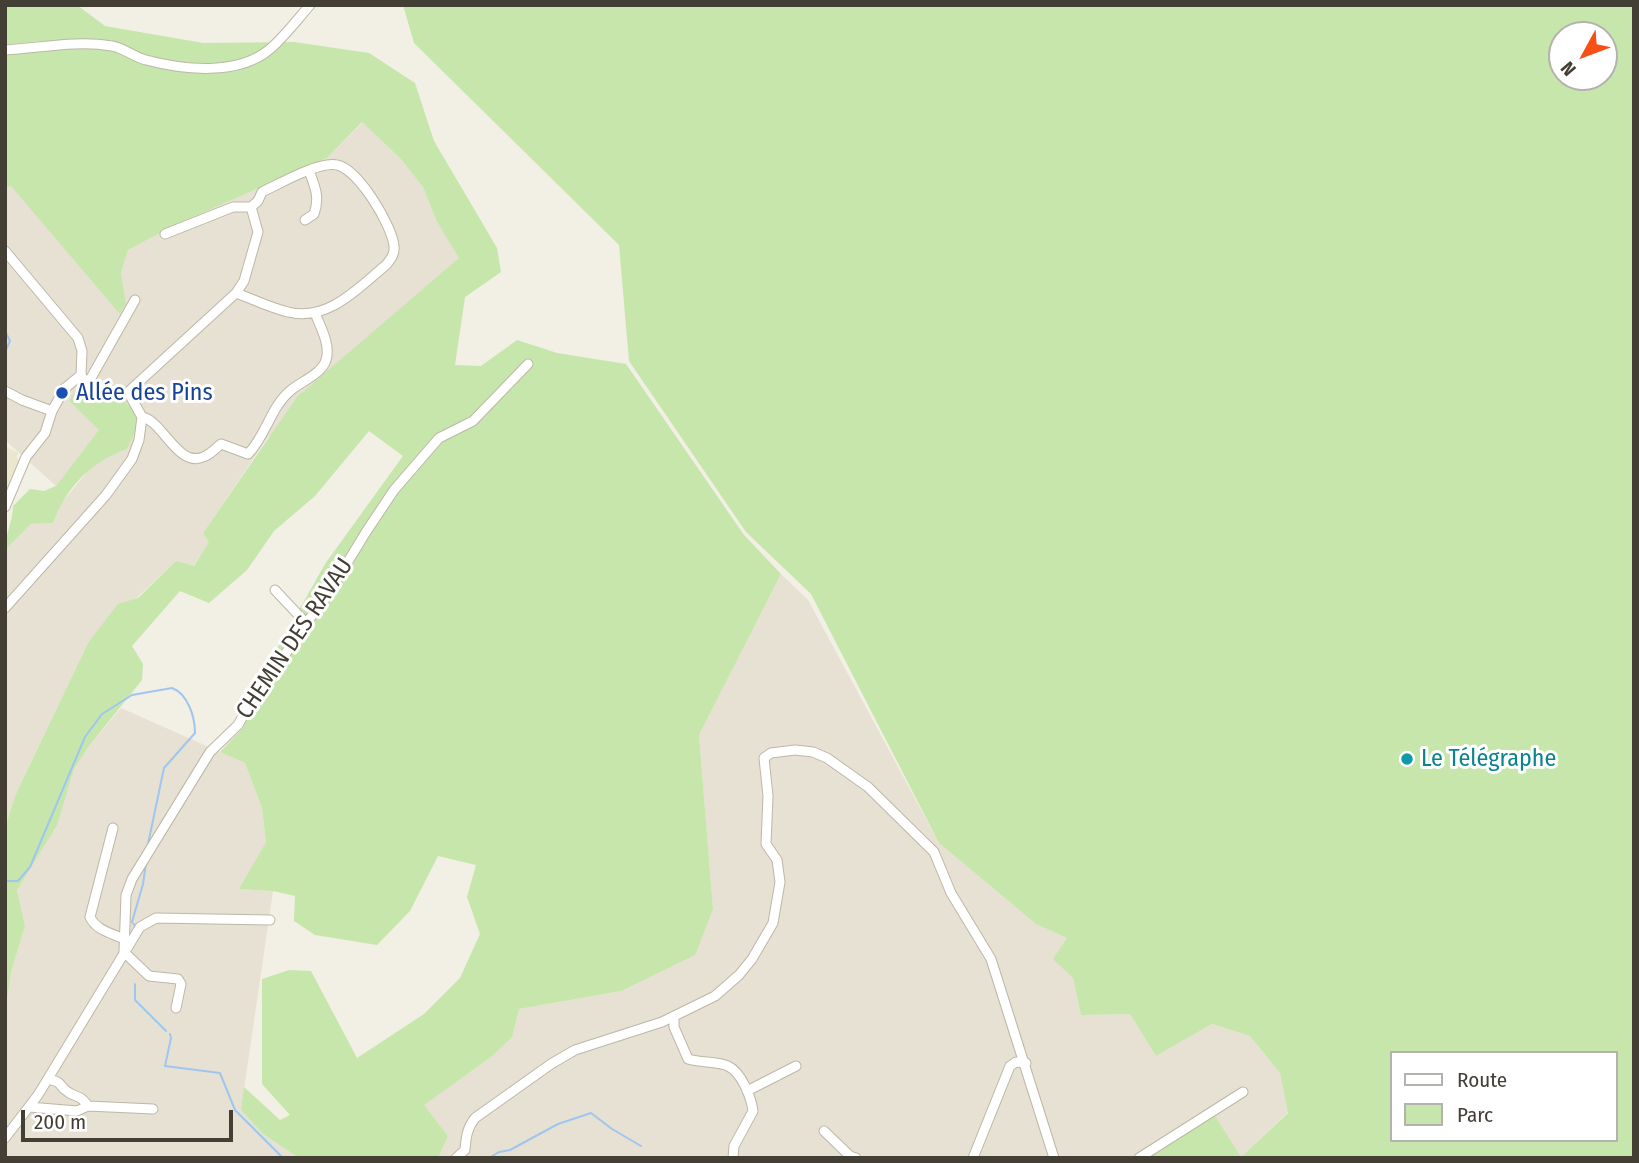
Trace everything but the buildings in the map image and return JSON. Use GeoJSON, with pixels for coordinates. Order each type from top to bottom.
{"type":"FeatureCollection","features":[{"type":"Feature","properties":{"kind":"street"},"geometry":{"type":"LineString","coordinates":[[5,50],[64,43],[114,46],[140,59],[170,66],[216,68],[247,62],[269,50],[310,5]]}},
{"type":"Feature","properties":{"kind":"street"},"geometry":{"type":"LineString","coordinates":[[165,234],[233,207],[251,208],[262,192],[326,164],[339,165],[360,180],[386,223],[395,248],[386,265],[343,300],[316,313],[286,312],[236,293]]}},
{"type":"Feature","properties":{"kind":"street"},"geometry":{"type":"LineString","coordinates":[[305,219],[316,210],[316,187],[309,172]]}},
{"type":"Feature","properties":{"kind":"street"},"geometry":{"type":"LineString","coordinates":[[5,251],[78,338],[82,351],[81,375],[97,396],[107,398],[128,392],[236,293],[244,281],[258,232],[251,208]]}},
{"type":"Feature","properties":{"kind":"street"},"geometry":{"type":"LineString","coordinates":[[87,385],[135,300]]}},
{"type":"Feature","properties":{"kind":"street"},"geometry":{"type":"LineString","coordinates":[[128,392],[142,416],[153,421],[174,447],[185,454],[199,459],[206,457],[221,444],[248,454],[279,402],[321,368],[327,359],[326,340],[316,313]]}},
{"type":"Feature","properties":{"kind":"street","name":"CHEMIN DES RAVAU"},"geometry":{"type":"LineString","coordinates":[[124,952],[126,895],[132,879],[210,752],[238,725],[251,699],[324,601],[394,490],[439,438],[473,421],[528,364]]}},
{"type":"Feature","properties":{"kind":"street"},"geometry":{"type":"LineString","coordinates":[[5,507],[26,457],[45,433],[52,411],[65,388],[81,375]]}},
{"type":"Feature","properties":{"kind":"street"},"geometry":{"type":"LineString","coordinates":[[5,391],[52,411]]}},
{"type":"Feature","properties":{"kind":"street"},"geometry":{"type":"LineString","coordinates":[[5,619],[8,605],[106,495],[132,459],[139,440],[142,416]]}},
{"type":"Feature","properties":{"kind":"street"},"geometry":{"type":"LineString","coordinates":[[275,590],[306,623]]}},
{"type":"Feature","properties":{"kind":"street"},"geometry":{"type":"LineString","coordinates":[[456,1158],[465,1150],[470,1124],[475,1118],[551,1064],[575,1050],[674,1016],[715,996],[739,975],[752,959],[776,916],[779,882],[777,860],[766,844],[767,778],[764,758],[771,753],[795,750],[813,752],[827,758],[868,787],[934,852],[951,893],[991,959],[1054,1158]]}},
{"type":"Feature","properties":{"kind":"street"},"geometry":{"type":"LineString","coordinates":[[113,828],[90,917],[93,924],[99,928],[124,939]]}},
{"type":"Feature","properties":{"kind":"street"},"geometry":{"type":"LineString","coordinates":[[5,1138],[48,1079],[140,927],[156,918],[270,920]]}},
{"type":"Feature","properties":{"kind":"street"},"geometry":{"type":"LineString","coordinates":[[124,952],[149,976],[178,979],[181,984],[176,1008]]}},
{"type":"Feature","properties":{"kind":"street"},"geometry":{"type":"LineString","coordinates":[[674,1016],[674,1027],[688,1059],[728,1066],[736,1072],[747,1091],[753,1111],[734,1146],[733,1158]]}},
{"type":"Feature","properties":{"kind":"street"},"geometry":{"type":"LineString","coordinates":[[973,1158],[1010,1066],[1016,1062],[1026,1063]]}},
{"type":"Feature","properties":{"kind":"street"},"geometry":{"type":"LineString","coordinates":[[747,1091],[796,1066]]}},
{"type":"Feature","properties":{"kind":"street"},"geometry":{"type":"LineString","coordinates":[[48,1079],[60,1082],[68,1093],[80,1096],[88,1106]]}},
{"type":"Feature","properties":{"kind":"street"},"geometry":{"type":"LineString","coordinates":[[1139,1158],[1243,1092]]}},
{"type":"Feature","properties":{"kind":"street"},"geometry":{"type":"LineString","coordinates":[[29,1107],[77,1111],[88,1106],[153,1109]]}},
{"type":"Feature","properties":{"kind":"street"},"geometry":{"type":"LineString","coordinates":[[824,1131],[850,1156],[856,1158]]}},
{"type":"Feature","properties":{"kind":"shaded area"},"geometry":{"type":"Polygon","coordinates":[[[363,122],[400,158],[423,187],[436,220],[460,258],[359,345],[266,440],[203,533],[210,542],[193,566],[176,561],[88,643],[15,796],[5,828],[5,550],[31,524],[53,523],[59,506],[93,465],[127,449],[124,401],[69,401],[100,430],[56,486],[5,440],[5,189],[11,185],[126,303],[121,273],[128,250],[177,224],[327,158],[363,122]]]}},
{"type":"Feature","properties":{"kind":"shaded area"},"geometry":{"type":"Polygon","coordinates":[[[5,447],[19,453],[16,457],[20,461],[5,502],[5,447]]]}},
{"type":"Feature","properties":{"kind":"shaded area"},"geometry":{"type":"Polygon","coordinates":[[[781,574],[808,600],[939,843],[1036,924],[1067,938],[1054,959],[1073,978],[1081,1015],[1130,1014],[1156,1056],[1212,1024],[1250,1036],[1280,1073],[1288,1112],[1240,1158],[438,1158],[448,1136],[423,1105],[491,1057],[519,1009],[621,991],[713,909],[699,735],[781,574]]]}},
{"type":"Feature","properties":{"kind":"shaded area"},"geometry":{"type":"Polygon","coordinates":[[[121,708],[245,763],[262,808],[266,842],[240,889],[273,891],[241,1110],[263,1134],[299,1158],[5,1158],[5,1015],[11,972],[25,926],[17,890],[57,822],[74,769],[89,746],[121,708]]]}},
{"type":"Feature","properties":{"kind":"green space"},"geometry":{"type":"Polygon","coordinates":[[[5,5],[77,5],[105,26],[203,43],[294,42],[369,53],[415,83],[434,141],[497,248],[501,272],[465,297],[455,365],[481,366],[517,340],[557,353],[626,364],[744,535],[781,574],[699,735],[713,909],[695,955],[621,991],[519,1009],[512,1037],[491,1057],[424,1105],[448,1136],[438,1158],[299,1158],[263,1134],[241,1110],[244,1087],[280,1120],[290,1115],[262,1084],[262,979],[289,970],[311,971],[357,1058],[424,1014],[460,978],[480,934],[467,897],[476,865],[438,856],[410,911],[377,945],[315,935],[294,921],[295,896],[273,891],[239,889],[266,842],[262,808],[245,763],[220,752],[243,728],[260,679],[325,564],[403,456],[369,431],[315,496],[274,531],[247,570],[209,603],[180,591],[132,646],[143,664],[142,680],[74,769],[57,825],[17,890],[25,926],[11,972],[5,1015],[5,828],[15,796],[88,643],[118,604],[138,598],[176,561],[194,566],[209,542],[203,533],[297,397],[459,258],[436,220],[423,187],[400,158],[362,122],[327,158],[177,224],[128,250],[121,273],[126,303],[120,314],[11,186],[5,188],[5,5]]]}},
{"type":"Feature","properties":{"kind":"green space"},"geometry":{"type":"Polygon","coordinates":[[[403,5],[1634,5],[1634,1158],[1137,1158],[1213,1113],[1241,1157],[1288,1113],[1280,1073],[1250,1036],[1212,1024],[1156,1056],[1130,1014],[1081,1015],[1073,978],[1053,959],[1067,938],[1036,924],[939,843],[811,594],[746,532],[629,361],[619,245],[414,43],[403,5]]]}},
{"type":"Feature","properties":{"kind":"green space"},"geometry":{"type":"Polygon","coordinates":[[[76,390],[97,402],[124,401],[130,407],[136,424],[127,449],[102,461],[81,477],[65,498],[53,523],[31,524],[5,550],[13,506],[30,489],[44,491],[56,486],[99,430],[69,401],[76,390]]]}},
{"type":"Feature","properties":{"kind":"waterway"},"geometry":{"type":"LineString","coordinates":[[5,331],[10,341],[5,352]]}},
{"type":"Feature","properties":{"kind":"waterway"},"geometry":{"type":"LineString","coordinates":[[5,881],[18,881],[30,867],[85,737],[102,714],[132,695],[172,688],[182,695],[190,707],[195,733],[164,768],[148,844]]}},
{"type":"Feature","properties":{"kind":"waterway"},"geometry":{"type":"LineString","coordinates":[[135,926],[132,922],[146,863]]}},
{"type":"Feature","properties":{"kind":"waterway"},"geometry":{"type":"LineString","coordinates":[[135,984],[135,1000],[166,1031]]}},
{"type":"Feature","properties":{"kind":"waterway"},"geometry":{"type":"LineString","coordinates":[[170,1034],[165,1066],[220,1073],[235,1110],[283,1158]]}},
{"type":"Feature","properties":{"kind":"waterway"},"geometry":{"type":"LineString","coordinates":[[489,1158],[510,1150],[558,1124],[591,1113],[641,1146]]}},
{"type":"Feature","properties":{"kind":"place","name":"Allée des Pins"},"geometry":{"type":"Point","coordinates":[62,393]}},
{"type":"Feature","properties":{"kind":"place","name":"Le Télégraphe"},"geometry":{"type":"Point","coordinates":[1407,759]}}]}
